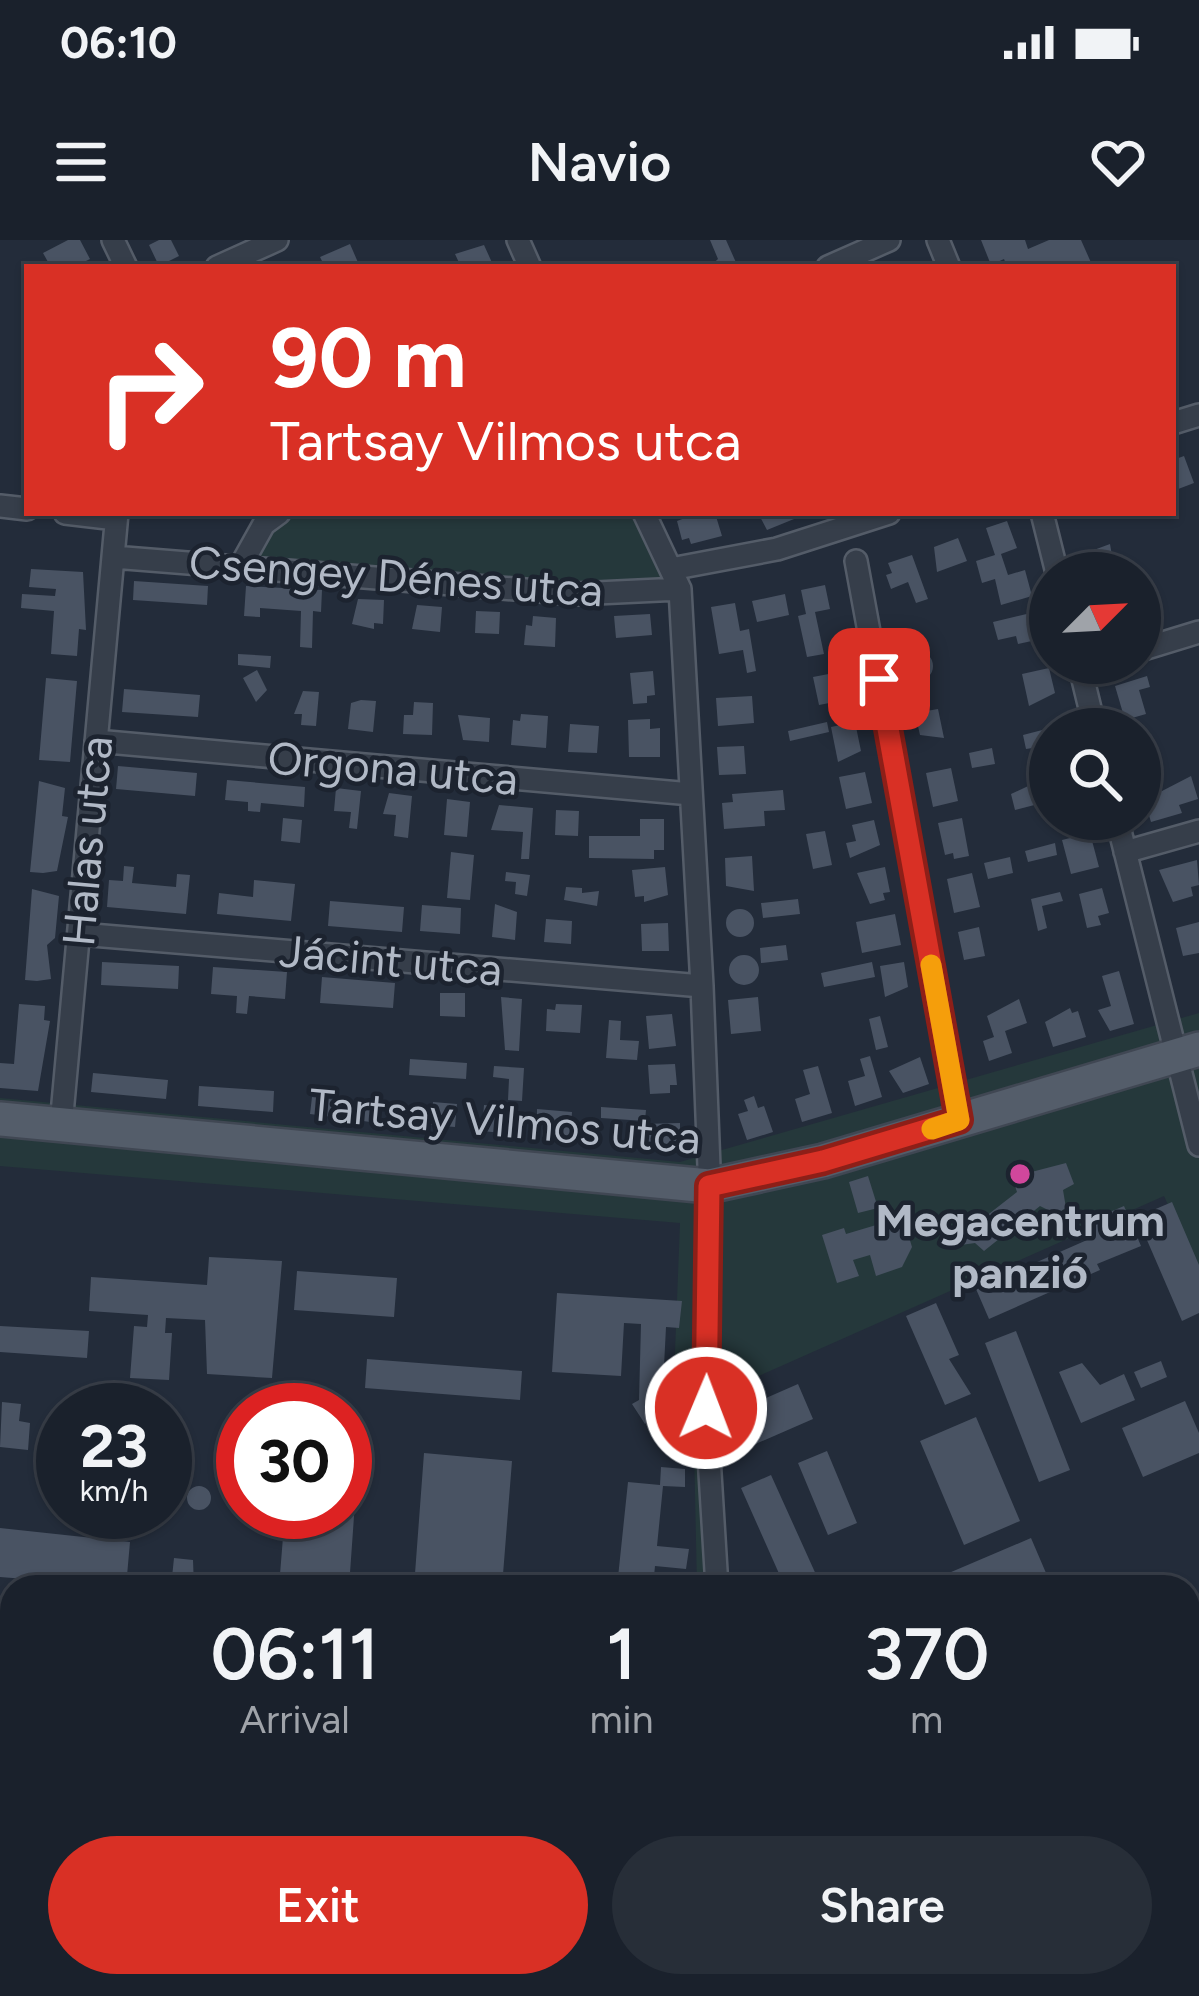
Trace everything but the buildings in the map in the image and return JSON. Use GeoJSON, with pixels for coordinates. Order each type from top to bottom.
{"type":"FeatureCollection","features":[{"type":"Feature","properties":{"kind":"main road","name":"Tartsay Vilmos utca"},"geometry":{"type":"LineString","coordinates":[[0,1120],[709,1186],[823,1161],[1188,1053]]}},
{"type":"Feature","properties":{"kind":"street"},"geometry":{"type":"LineString","coordinates":[[224,264],[278,240]]}},
{"type":"Feature","properties":{"kind":"street"},"geometry":{"type":"LineString","coordinates":[[835,264],[889,240]]}},
{"type":"Feature","properties":{"kind":"street","name":"Halas utca"},"geometry":{"type":"LineString","coordinates":[[61,1125],[117,516]]}},
{"type":"Feature","properties":{"kind":"street"},"geometry":{"type":"LineString","coordinates":[[240,567],[264,524],[275,516]]}},
{"type":"Feature","properties":{"kind":"street"},"geometry":{"type":"LineString","coordinates":[[645,516],[675,579],[691,794],[709,1186],[706,1408],[716,1575]]}},
{"type":"Feature","properties":{"kind":"street","name":"Csengey Dénes utca"},"geometry":{"type":"LineString","coordinates":[[113,557],[576,593],[675,579],[880,516]]}},
{"type":"Feature","properties":{"kind":"street"},"geometry":{"type":"LineString","coordinates":[[1043,516],[1052,552]]}},
{"type":"Feature","properties":{"kind":"street"},"geometry":{"type":"LineString","coordinates":[[856,561],[959,1120]]}},
{"type":"Feature","properties":{"kind":"street"},"geometry":{"type":"LineString","coordinates":[[1161,644],[1199,632]]}},
{"type":"Feature","properties":{"kind":"street","name":"Orgona utca"},"geometry":{"type":"LineString","coordinates":[[96,741],[691,794]]}},
{"type":"Feature","properties":{"kind":"street"},"geometry":{"type":"LineString","coordinates":[[1125,852],[1199,831]]}},
{"type":"Feature","properties":{"kind":"street"},"geometry":{"type":"LineString","coordinates":[[1122,840],[1188,1053],[1199,1144]]}},
{"type":"Feature","properties":{"kind":"street","name":"Jácint utca"},"geometry":{"type":"LineString","coordinates":[[80,934],[702,986]]}},
{"type":"Feature","properties":{"kind":"shaded area"},"geometry":{"type":"Polygon","coordinates":[[[292,516],[635,516],[663,577],[610,586],[249,563],[272,526],[292,516]]]}},
{"type":"Feature","properties":{"kind":"shaded area"},"geometry":{"type":"Polygon","coordinates":[[[1199,1013],[1199,1273],[1164,1196],[716,1395],[728,1575],[697,1575],[694,1446],[673,1404],[680,1223],[0,1166],[0,1098],[680,1162],[1199,1013]]]}},
{"type":"Feature","properties":{"kind":"slow traffic"},"geometry":{"type":"LineString","coordinates":[[931,965],[959,1120],[932,1129]]}},
{"type":"Feature","properties":{"kind":"place","name":"Megacentrum panzió"},"geometry":{"type":"Point","coordinates":[1020,1174]}},
{"type":"Feature","properties":{"kind":"route"},"geometry":{"type":"LineString","coordinates":[[706,1408],[709,1186],[823,1161],[959,1120],[879,679]]}}]}
